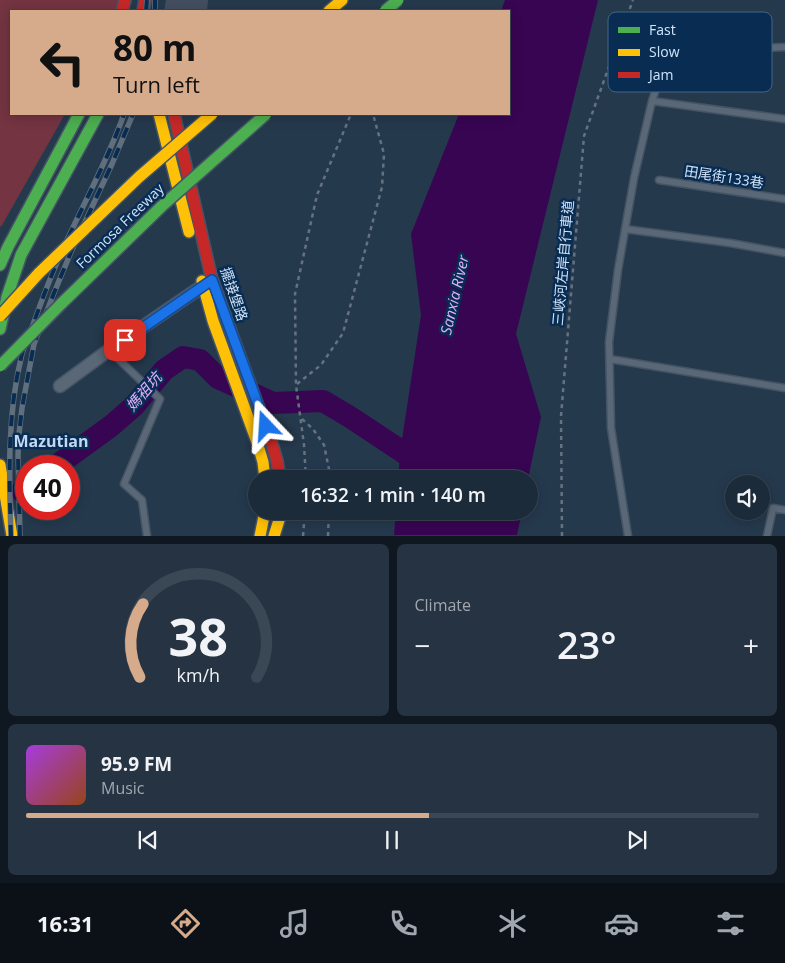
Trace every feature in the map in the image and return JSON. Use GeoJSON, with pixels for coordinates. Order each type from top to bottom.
{"type":"FeatureCollection","features":[{"type":"Feature","properties":{"kind":"main road"},"geometry":{"type":"LineString","coordinates":[[330,10],[342,0]]}},
{"type":"Feature","properties":{"kind":"main road"},"geometry":{"type":"LineString","coordinates":[[386,10],[398,0]]}},
{"type":"Feature","properties":{"kind":"main road"},"geometry":{"type":"LineString","coordinates":[[0,265],[78,115]]}},
{"type":"Feature","properties":{"kind":"main road"},"geometry":{"type":"LineString","coordinates":[[0,330],[4,297],[21,255],[97,115]]}},
{"type":"Feature","properties":{"kind":"main road","name":"擺接堡路"},"geometry":{"type":"LineString","coordinates":[[159,115],[208,283],[225,315],[272,444],[278,470]]}},
{"type":"Feature","properties":{"kind":"main road","name":"擺接堡路"},"geometry":{"type":"LineString","coordinates":[[174,115],[208,283],[213,321],[257,442],[264,470]]}},
{"type":"Feature","properties":{"kind":"main road","name":"Formosa Freeway"},"geometry":{"type":"LineString","coordinates":[[0,316],[39,273],[139,178],[211,115]]}},
{"type":"Feature","properties":{"kind":"main road","name":"Formosa Freeway"},"geometry":{"type":"LineString","coordinates":[[0,366],[162,206],[265,115]]}},
{"type":"Feature","properties":{"kind":"main road"},"geometry":{"type":"LineString","coordinates":[[260,536],[263,520]]}},
{"type":"Feature","properties":{"kind":"main road"},"geometry":{"type":"LineString","coordinates":[[274,536],[279,520]]}},
{"type":"Feature","properties":{"kind":"street"},"geometry":{"type":"LineString","coordinates":[[60,386],[208,283]]}},
{"type":"Feature","properties":{"kind":"street"},"geometry":{"type":"LineString","coordinates":[[5,468],[13,536]]}},
{"type":"Feature","properties":{"kind":"lane"},"geometry":{"type":"LineString","coordinates":[[123,6],[144,7]]}},
{"type":"Feature","properties":{"kind":"lane"},"geometry":{"type":"LineString","coordinates":[[772,48],[785,47]]}},
{"type":"Feature","properties":{"kind":"lane"},"geometry":{"type":"LineString","coordinates":[[628,536],[611,428],[610,342],[618,270],[634,178],[655,92]]}},
{"type":"Feature","properties":{"kind":"lane"},"geometry":{"type":"LineString","coordinates":[[652,101],[785,119]]}},
{"type":"Feature","properties":{"kind":"lane","name":"田尾街133巷"},"geometry":{"type":"LineString","coordinates":[[658,180],[785,199]]}},
{"type":"Feature","properties":{"kind":"lane"},"geometry":{"type":"LineString","coordinates":[[625,229],[730,243],[785,253]]}},
{"type":"Feature","properties":{"kind":"lane"},"geometry":{"type":"LineString","coordinates":[[111,352],[160,399],[124,484],[142,500],[147,536]]}},
{"type":"Feature","properties":{"kind":"lane"},"geometry":{"type":"LineString","coordinates":[[610,359],[785,388]]}},
{"type":"Feature","properties":{"kind":"lane"},"geometry":{"type":"LineString","coordinates":[[767,536],[773,508],[785,510]]}},
{"type":"Feature","properties":{"kind":"path","name":"三峽河左岸自行車道"},"geometry":{"type":"LineString","coordinates":[[629,12],[633,0]]}},
{"type":"Feature","properties":{"kind":"path","name":"三峽河左岸自行車道"},"geometry":{"type":"LineString","coordinates":[[562,536],[560,416],[584,136],[608,69]]}},
{"type":"Feature","properties":{"kind":"path"},"geometry":{"type":"LineString","coordinates":[[305,470],[296,385],[295,294],[317,195],[351,115]]}},
{"type":"Feature","properties":{"kind":"path"},"geometry":{"type":"LineString","coordinates":[[296,385],[321,365],[343,334],[382,187],[384,154],[374,115]]}},
{"type":"Feature","properties":{"kind":"path"},"geometry":{"type":"LineString","coordinates":[[300,418],[313,428],[324,444],[329,470]]}},
{"type":"Feature","properties":{"kind":"path"},"geometry":{"type":"LineString","coordinates":[[303,536],[304,520]]}},
{"type":"Feature","properties":{"kind":"path"},"geometry":{"type":"LineString","coordinates":[[328,536],[329,520]]}},
{"type":"Feature","properties":{"kind":"shaded area"},"geometry":{"type":"Polygon","coordinates":[[[0,0],[120,0],[115,10],[10,10],[10,115],[64,115],[0,226],[0,0]]]}},
{"type":"Feature","properties":{"kind":"water","name":"Sanxia River"},"geometry":{"type":"Polygon","coordinates":[[[505,0],[598,0],[516,334],[541,417],[530,470],[399,470],[421,315],[411,234],[459,115],[510,115],[510,10],[501,10],[505,0]]]}},
{"type":"Feature","properties":{"kind":"water"},"geometry":{"type":"Polygon","coordinates":[[[395,520],[520,520],[517,535],[394,535],[395,520]]]}},
{"type":"Feature","properties":{"kind":"building"},"geometry":{"type":"Polygon","coordinates":[[[166,0],[208,0],[207,10],[164,10],[166,0]]]}},
{"type":"Feature","properties":{"kind":"waterway","name":"媽祖坑"},"geometry":{"type":"LineString","coordinates":[[71,455],[111,426],[134,406],[164,370],[183,357],[200,360],[218,378],[273,403],[323,401],[424,466]]}},
{"type":"Feature","properties":{"kind":"railway"},"geometry":{"type":"LineString","coordinates":[[146,10],[147,0]]}},
{"type":"Feature","properties":{"kind":"railway"},"geometry":{"type":"LineString","coordinates":[[155,0],[155,10]]}},
{"type":"Feature","properties":{"kind":"railway"},"geometry":{"type":"LineString","coordinates":[[11,536],[11,421],[22,354],[59,259],[105,161],[124,115]]}},
{"type":"Feature","properties":{"kind":"railway"},"geometry":{"type":"LineString","coordinates":[[20,536],[19,434],[34,344],[71,252],[133,115]]}},
{"type":"Feature","properties":{"kind":"traffic: fast"},"geometry":{"type":"LineString","coordinates":[[386,10],[398,0]]}},
{"type":"Feature","properties":{"kind":"traffic: fast"},"geometry":{"type":"LineString","coordinates":[[0,265],[78,115]]}},
{"type":"Feature","properties":{"kind":"traffic: fast"},"geometry":{"type":"LineString","coordinates":[[0,329],[7,297],[21,255],[97,115]]}},
{"type":"Feature","properties":{"kind":"traffic: fast"},"geometry":{"type":"LineString","coordinates":[[0,366],[162,206],[265,115]]}},
{"type":"Feature","properties":{"kind":"traffic: slow"},"geometry":{"type":"LineString","coordinates":[[330,10],[342,0]]}},
{"type":"Feature","properties":{"kind":"traffic: slow"},"geometry":{"type":"LineString","coordinates":[[159,115],[189,232]]}},
{"type":"Feature","properties":{"kind":"traffic: slow"},"geometry":{"type":"LineString","coordinates":[[0,316],[39,273],[139,177],[211,115]]}},
{"type":"Feature","properties":{"kind":"traffic: slow"},"geometry":{"type":"LineString","coordinates":[[202,281],[213,321],[257,442],[264,470]]}},
{"type":"Feature","properties":{"kind":"traffic: slow"},"geometry":{"type":"LineString","coordinates":[[0,465],[12,536]]}},
{"type":"Feature","properties":{"kind":"traffic: slow"},"geometry":{"type":"LineString","coordinates":[[260,536],[263,520]]}},
{"type":"Feature","properties":{"kind":"traffic: slow"},"geometry":{"type":"LineString","coordinates":[[274,536],[279,520]]}},
{"type":"Feature","properties":{"kind":"traffic: jam"},"geometry":{"type":"LineString","coordinates":[[122,10],[125,0]]}},
{"type":"Feature","properties":{"kind":"traffic: jam"},"geometry":{"type":"LineString","coordinates":[[143,10],[145,0]]}},
{"type":"Feature","properties":{"kind":"traffic: jam"},"geometry":{"type":"LineString","coordinates":[[174,115],[212,280],[272,444],[278,470]]}},
{"type":"Feature","properties":{"kind":"district","name":"Mazutian"},"geometry":{"type":"Point","coordinates":[51,441]}},
{"type":"Feature","properties":{"kind":"route"},"geometry":{"type":"LineString","coordinates":[[125,340],[212,280],[266,426]]}}]}
